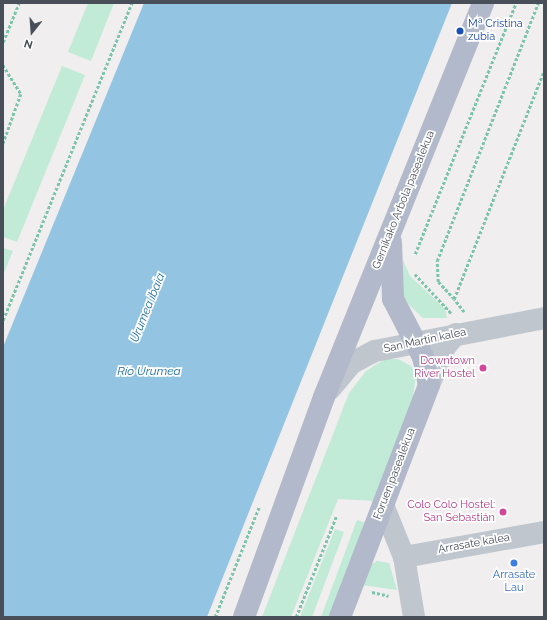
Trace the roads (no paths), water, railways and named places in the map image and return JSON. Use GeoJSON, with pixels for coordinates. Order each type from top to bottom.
{"type":"FeatureCollection","features":[{"type":"Feature","properties":{"kind":"main road","name":"Gernikako Arbola pasealekua"},"geometry":{"type":"LineString","coordinates":[[324,397],[483,3]]}},
{"type":"Feature","properties":{"kind":"main road"},"geometry":{"type":"LineString","coordinates":[[391,231],[393,299],[423,357],[429,385]]}},
{"type":"Feature","properties":{"kind":"main road","name":"Foruen pasealekua"},"geometry":{"type":"LineString","coordinates":[[340,617],[429,385]]}},
{"type":"Feature","properties":{"kind":"main road"},"geometry":{"type":"LineString","coordinates":[[244,617],[324,397]]}},
{"type":"Feature","properties":{"kind":"street","name":"San Martin kalea"},"geometry":{"type":"LineString","coordinates":[[324,397],[352,363],[375,351],[414,342],[458,323],[544,318]]}},
{"type":"Feature","properties":{"kind":"street","name":"Foruen pasealekua"},"geometry":{"type":"LineString","coordinates":[[429,385],[445,347],[458,323]]}},
{"type":"Feature","properties":{"kind":"street"},"geometry":{"type":"LineString","coordinates":[[383,505],[404,557],[414,617]]}},
{"type":"Feature","properties":{"kind":"street","name":"Arrasate kalea"},"geometry":{"type":"LineString","coordinates":[[404,557],[544,532]]}},
{"type":"Feature","properties":{"kind":"water","name":"Río Urumea"},"geometry":{"type":"Polygon","coordinates":[[[144,3],[452,3],[207,617],[3,617],[3,347],[144,3]]]}},
{"type":"Feature","properties":{"kind":"place","name":"Mª Cristina zubia"},"geometry":{"type":"Point","coordinates":[460,31]}},
{"type":"Feature","properties":{"kind":"place","name":"Downtown River Hostel"},"geometry":{"type":"Point","coordinates":[483,368]}},
{"type":"Feature","properties":{"kind":"place","name":"Colo Colo Hostel: San Sebastián"},"geometry":{"type":"Point","coordinates":[503,512]}},
{"type":"Feature","properties":{"kind":"place","name":"Arrasate Lau"},"geometry":{"type":"Point","coordinates":[514,563]}},
{"type":"Feature","properties":{"kind":"water label","name":"Urumea ibaia"},"geometry":{"type":"Point","coordinates":[148,308]}}]}
